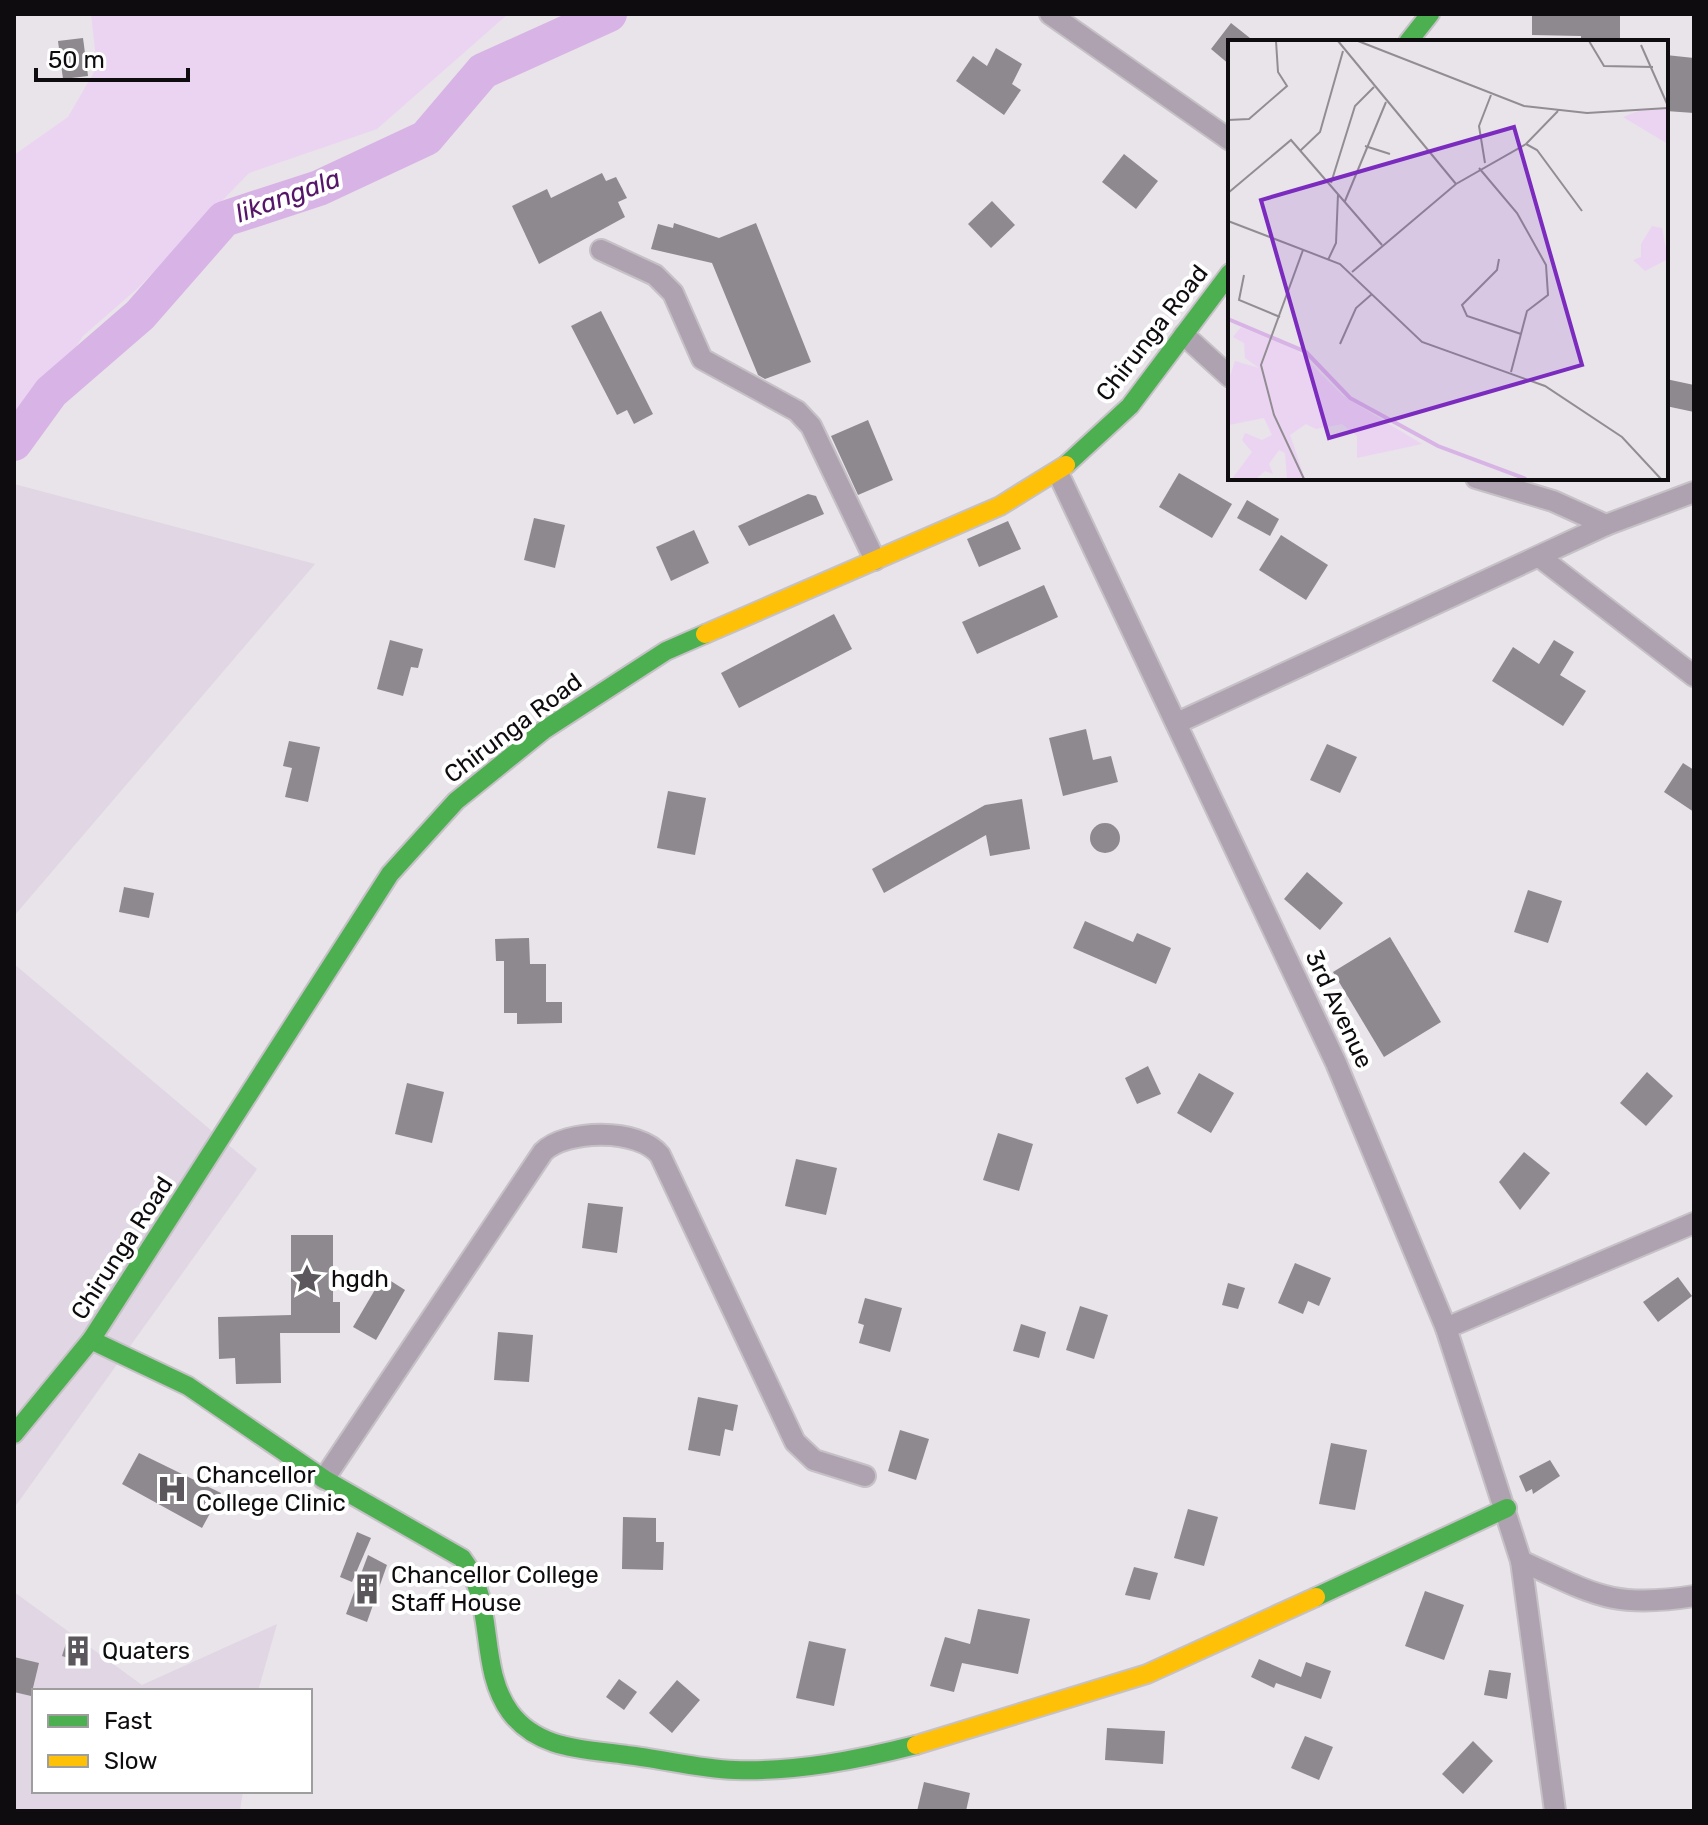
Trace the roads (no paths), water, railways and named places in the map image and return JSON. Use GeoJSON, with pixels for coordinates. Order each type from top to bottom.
{"type":"FeatureCollection","features":[{"type":"Feature","properties":{"kind":"street"},"geometry":{"type":"LineString","coordinates":[[1050,14],[1228,139]]}},
{"type":"Feature","properties":{"kind":"street"},"geometry":{"type":"LineString","coordinates":[[1410,40],[1430,14]]}},
{"type":"Feature","properties":{"kind":"street"},"geometry":{"type":"LineString","coordinates":[[601,250],[655,275],[673,293],[702,359],[797,411],[811,426],[875,560]]}},
{"type":"Feature","properties":{"kind":"street","name":"Chirunga Road"},"geometry":{"type":"LineString","coordinates":[[14,1434],[91,1340],[390,874],[456,801],[544,730],[654,659],[1000,506],[1058,473],[1130,406],[1228,276]]}},
{"type":"Feature","properties":{"kind":"street"},"geometry":{"type":"LineString","coordinates":[[1184,335],[1228,375]]}},
{"type":"Feature","properties":{"kind":"street","name":"3rd Avenue"},"geometry":{"type":"LineString","coordinates":[[1058,473],[1336,1063],[1446,1328],[1507,1508],[1521,1561],[1555,1811]]}},
{"type":"Feature","properties":{"kind":"street"},"geometry":{"type":"LineString","coordinates":[[1483,480],[1553,501],[1606,525]]}},
{"type":"Feature","properties":{"kind":"street"},"geometry":{"type":"LineString","coordinates":[[1177,723],[1541,558],[1606,525],[1691,497]]}},
{"type":"Feature","properties":{"kind":"street"},"geometry":{"type":"LineString","coordinates":[[1541,558],[1694,676]]}},
{"type":"Feature","properties":{"kind":"street"},"geometry":{"type":"LineString","coordinates":[[324,1479],[543,1152],[566,1139],[626,1136],[651,1144],[660,1155],[795,1442],[814,1460],[865,1476]]}},
{"type":"Feature","properties":{"kind":"street"},"geometry":{"type":"LineString","coordinates":[[1446,1328],[1694,1223]]}},
{"type":"Feature","properties":{"kind":"street"},"geometry":{"type":"LineString","coordinates":[[91,1340],[188,1386],[324,1479],[473,1567],[481,1586],[494,1679],[516,1718],[531,1733],[567,1746],[750,1770],[802,1767],[953,1735],[1133,1679],[1182,1660],[1507,1508]]}},
{"type":"Feature","properties":{"kind":"street"},"geometry":{"type":"LineString","coordinates":[[1521,1561],[1614,1600],[1652,1603],[1694,1596]]}},
{"type":"Feature","properties":{"kind":"waterway","name":"likangala"},"geometry":{"type":"LineString","coordinates":[[14,443],[51,392],[140,315],[224,219],[319,188],[426,138],[483,71],[609,14]]}},
{"type":"Feature","properties":{"kind":"place","name":"hgdh"},"geometry":{"type":"Point","coordinates":[307,1279]}},
{"type":"Feature","properties":{"kind":"place","name":"Chancellor College Clinic"},"geometry":{"type":"Point","coordinates":[172,1489]}},
{"type":"Feature","properties":{"kind":"place","name":"Chancellor College Staff House"},"geometry":{"type":"Point","coordinates":[367,1589]}},
{"type":"Feature","properties":{"kind":"place","name":"Quaters"},"geometry":{"type":"Point","coordinates":[78,1651]}}]}
